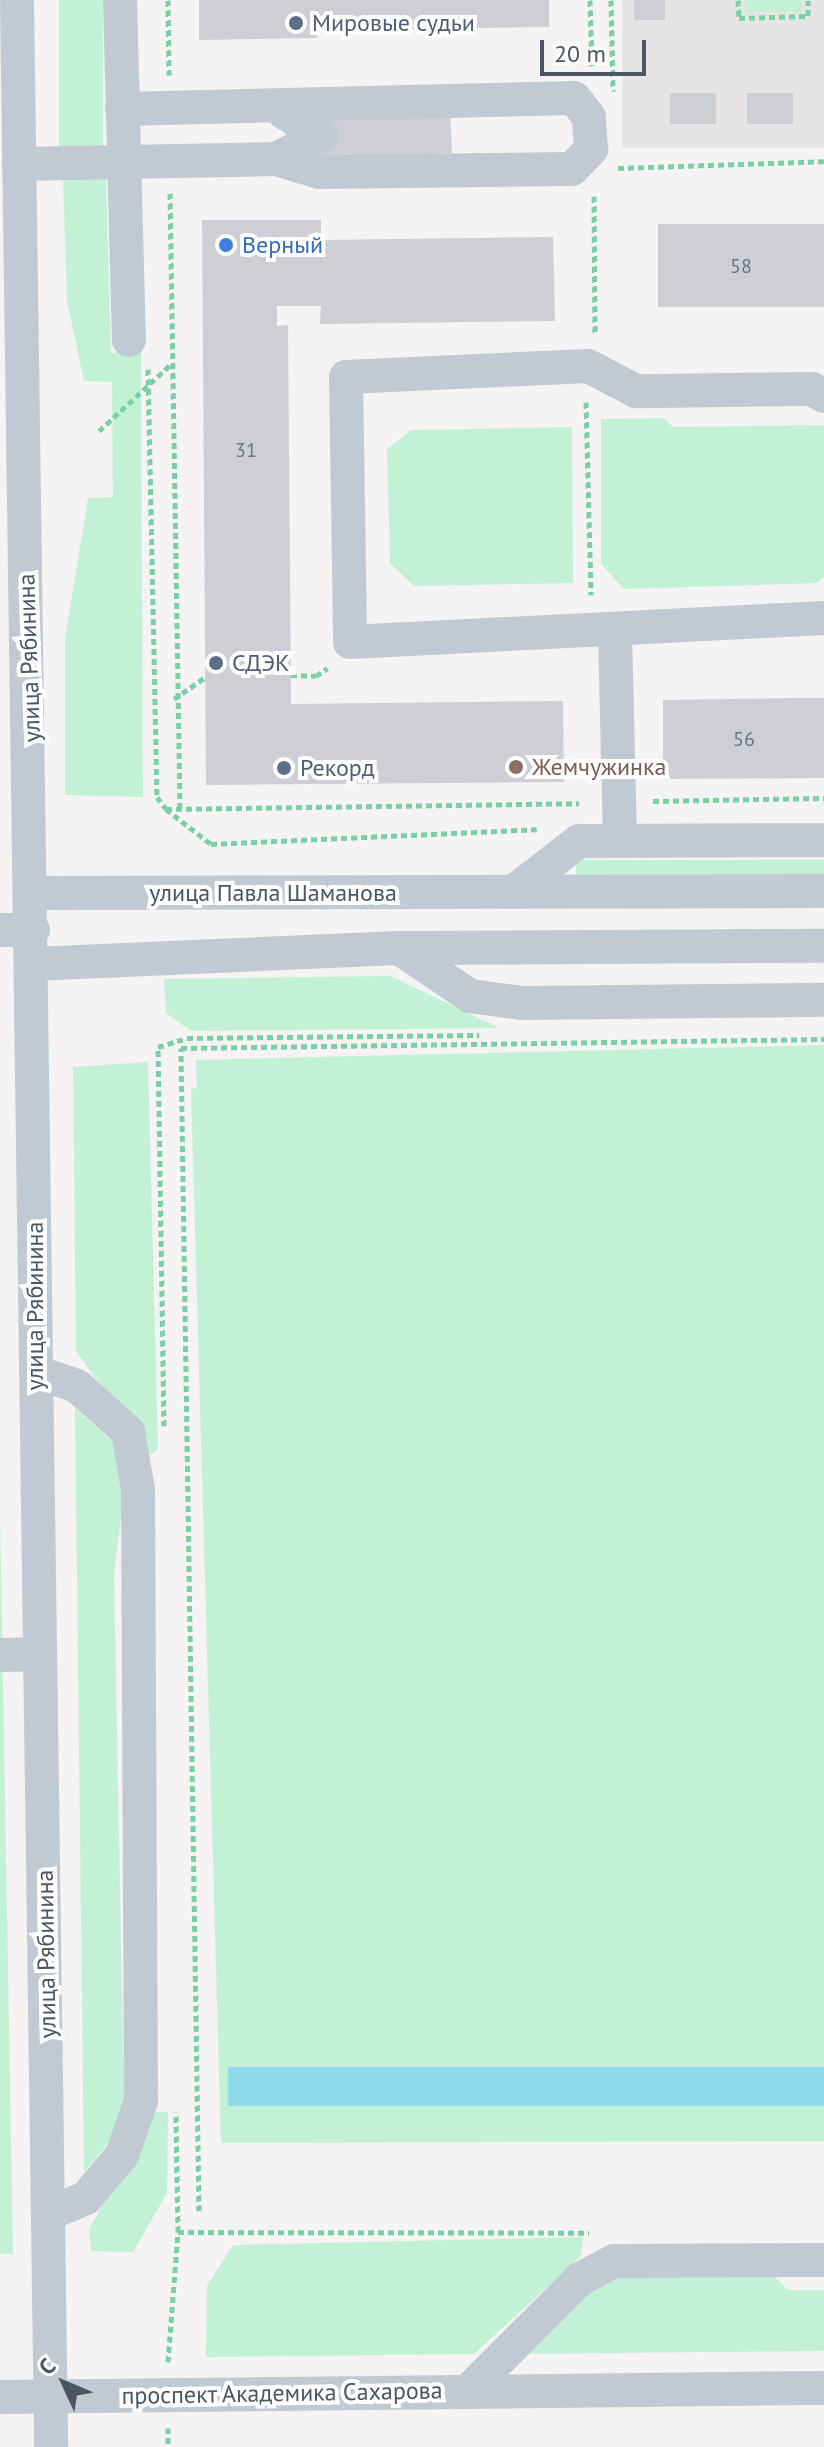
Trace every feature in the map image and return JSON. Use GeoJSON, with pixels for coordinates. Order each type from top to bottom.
{"type":"FeatureCollection","features":[{"type":"Feature","properties":{"kind":"street","name":"улица Рябинина"},"geometry":{"type":"LineString","coordinates":[[17,0],[19,164],[11,360],[33,893],[17,930],[33,964],[39,1654],[51,2213],[51,2447]]}},
{"type":"Feature","properties":{"kind":"street"},"geometry":{"type":"LineString","coordinates":[[120,0],[123,162],[138,348]]}},
{"type":"Feature","properties":{"kind":"street"},"geometry":{"type":"LineString","coordinates":[[19,164],[276,159],[319,172],[572,169],[591,149],[589,117],[574,98],[322,101],[282,111],[122,109]]}},
{"type":"Feature","properties":{"kind":"street"},"geometry":{"type":"LineString","coordinates":[[276,159],[321,136],[282,111]]}},
{"type":"Feature","properties":{"kind":"street"},"geometry":{"type":"LineString","coordinates":[[824,396],[812,389],[636,391],[588,366],[346,377],[350,642],[625,634],[824,618]]}},
{"type":"Feature","properties":{"kind":"street"},"geometry":{"type":"LineString","coordinates":[[620,838],[625,634]]}},
{"type":"Feature","properties":{"kind":"street"},"geometry":{"type":"LineString","coordinates":[[513,892],[579,841],[620,838],[824,840]]}},
{"type":"Feature","properties":{"kind":"street","name":"улица Павла Шаманова"},"geometry":{"type":"LineString","coordinates":[[33,893],[824,891]]}},
{"type":"Feature","properties":{"kind":"street"},"geometry":{"type":"LineString","coordinates":[[33,964],[399,948],[824,946]]}},
{"type":"Feature","properties":{"kind":"street"},"geometry":{"type":"LineString","coordinates":[[399,948],[470,996],[521,1003],[824,1000]]}},
{"type":"Feature","properties":{"kind":"street"},"geometry":{"type":"LineString","coordinates":[[36,1372],[77,1386],[128,1432],[138,1490],[141,2101],[122,2155],[86,2198],[51,2213]]}},
{"type":"Feature","properties":{"kind":"street"},"geometry":{"type":"LineString","coordinates":[[0,1655],[39,1654]]}},
{"type":"Feature","properties":{"kind":"street","name":"проспект Академика Сахарова"},"geometry":{"type":"LineString","coordinates":[[468,2391],[580,2279],[614,2261],[824,2260]]}},
{"type":"Feature","properties":{"kind":"street","name":"проспект Академика Сахарова"},"geometry":{"type":"LineString","coordinates":[[0,2397],[824,2388]]}},
{"type":"Feature","properties":{"kind":"path"},"geometry":{"type":"LineString","coordinates":[[168,0],[170,111]]}},
{"type":"Feature","properties":{"kind":"path"},"geometry":{"type":"LineString","coordinates":[[590,0],[593,81]]}},
{"type":"Feature","properties":{"kind":"path"},"geometry":{"type":"LineString","coordinates":[[738,0],[739,18],[808,16],[808,0]]}},
{"type":"Feature","properties":{"kind":"path"},"geometry":{"type":"LineString","coordinates":[[613,168],[824,161]]}},
{"type":"Feature","properties":{"kind":"path"},"geometry":{"type":"LineString","coordinates":[[168,162],[173,699],[180,807]]}},
{"type":"Feature","properties":{"kind":"path"},"geometry":{"type":"LineString","coordinates":[[594,187],[595,353],[588,366],[588,591],[625,634]]}},
{"type":"Feature","properties":{"kind":"path"},"geometry":{"type":"LineString","coordinates":[[138,348],[148,386],[157,797],[166,809],[211,844],[541,829]]}},
{"type":"Feature","properties":{"kind":"path"},"geometry":{"type":"LineString","coordinates":[[99,431],[171,363]]}},
{"type":"Feature","properties":{"kind":"path"},"geometry":{"type":"LineString","coordinates":[[291,675],[316,676],[339,660]]}},
{"type":"Feature","properties":{"kind":"path"},"geometry":{"type":"LineString","coordinates":[[173,699],[206,677]]}},
{"type":"Feature","properties":{"kind":"path"},"geometry":{"type":"LineString","coordinates":[[166,809],[824,798]]}},
{"type":"Feature","properties":{"kind":"path"},"geometry":{"type":"LineString","coordinates":[[199,2211],[181,1048],[824,1039]]}},
{"type":"Feature","properties":{"kind":"path"},"geometry":{"type":"LineString","coordinates":[[178,2232],[605,2233]]}},
{"type":"Feature","properties":{"kind":"shaded area"},"geometry":{"type":"Polygon","coordinates":[[[622,0],[824,0],[824,148],[622,148],[622,0]]]}},
{"type":"Feature","properties":{"kind":"green space"},"geometry":{"type":"Polygon","coordinates":[[[59,0],[103,0],[103,149],[59,149],[59,0]]]}},
{"type":"Feature","properties":{"kind":"green space"},"geometry":{"type":"Polygon","coordinates":[[[745,0],[802,0],[802,12],[745,12],[745,0]]]}},
{"type":"Feature","properties":{"kind":"green space"},"geometry":{"type":"Polygon","coordinates":[[[63,177],[106,177],[111,353],[141,352],[143,797],[65,795],[65,638],[88,498],[113,497],[112,382],[84,381],[67,301],[63,177]]]}},
{"type":"Feature","properties":{"kind":"green space"},"geometry":{"type":"Polygon","coordinates":[[[663,418],[673,427],[824,425],[824,577],[817,583],[624,589],[601,564],[601,419],[663,418]]]}},
{"type":"Feature","properties":{"kind":"green space"},"geometry":{"type":"Polygon","coordinates":[[[572,427],[573,583],[414,586],[390,563],[387,449],[411,430],[572,427]]]}},
{"type":"Feature","properties":{"kind":"green space"},"geometry":{"type":"Polygon","coordinates":[[[576,860],[824,860],[824,882],[576,882],[576,860]]]}},
{"type":"Feature","properties":{"kind":"green space"},"geometry":{"type":"Polygon","coordinates":[[[391,976],[499,1028],[191,1031],[166,1013],[164,979],[391,976]]]}},
{"type":"Feature","properties":{"kind":"green space"},"geometry":{"type":"Polygon","coordinates":[[[824,1045],[824,2141],[221,2143],[191,1089],[197,1088],[196,1060],[824,1045]]]}},
{"type":"Feature","properties":{"kind":"green space"},"geometry":{"type":"Polygon","coordinates":[[[148,1062],[158,1449],[151,1455],[76,1351],[73,1067],[148,1062]]]}},
{"type":"Feature","properties":{"kind":"green space"},"geometry":{"type":"Polygon","coordinates":[[[75,1408],[117,1446],[123,1501],[114,1574],[124,2099],[119,2129],[84,2173],[75,1408]]]}},
{"type":"Feature","properties":{"kind":"green space"},"geometry":{"type":"Polygon","coordinates":[[[0,1513],[13,2254],[0,2254],[0,1513]]]}},
{"type":"Feature","properties":{"kind":"green space"},"geometry":{"type":"Polygon","coordinates":[[[155,2112],[168,2112],[167,2193],[133,2252],[91,2251],[89,2229],[155,2112]]]}},
{"type":"Feature","properties":{"kind":"green space"},"geometry":{"type":"Polygon","coordinates":[[[583,2237],[581,2256],[474,2354],[206,2357],[207,2286],[233,2245],[583,2237]]]}},
{"type":"Feature","properties":{"kind":"green space"},"geometry":{"type":"Polygon","coordinates":[[[767,2269],[788,2290],[824,2290],[824,2351],[517,2354],[602,2273],[767,2269]]]}},
{"type":"Feature","properties":{"kind":"water"},"geometry":{"type":"Polygon","coordinates":[[[228,2067],[824,2067],[824,2106],[228,2106],[228,2067]]]}},
{"type":"Feature","properties":{"kind":"building"},"geometry":{"type":"Polygon","coordinates":[[[199,0],[549,0],[549,27],[317,30],[317,38],[199,40],[199,0]]]}},
{"type":"Feature","properties":{"kind":"building"},"geometry":{"type":"Polygon","coordinates":[[[634,0],[665,0],[665,20],[634,20],[634,0]]]}},
{"type":"Feature","properties":{"kind":"building"},"geometry":{"type":"Polygon","coordinates":[[[670,93],[716,93],[716,124],[670,124],[670,93]]]}},
{"type":"Feature","properties":{"kind":"building"},"geometry":{"type":"Polygon","coordinates":[[[747,93],[793,93],[793,124],[747,124],[747,93]]]}},
{"type":"Feature","properties":{"kind":"building"},"geometry":{"type":"Polygon","coordinates":[[[450,113],[452,153],[323,160],[321,120],[450,113]]]}},
{"type":"Feature","properties":{"kind":"building"},"geometry":{"type":"Polygon","coordinates":[[[202,220],[321,220],[321,240],[553,237],[555,321],[320,324],[321,306],[277,306],[277,326],[288,325],[291,704],[563,701],[564,782],[206,785],[202,220]]]}},
{"type":"Feature","properties":{"kind":"building"},"geometry":{"type":"Polygon","coordinates":[[[658,224],[824,224],[824,307],[658,307],[658,224]]]}},
{"type":"Feature","properties":{"kind":"building"},"geometry":{"type":"Polygon","coordinates":[[[824,698],[824,778],[663,779],[663,700],[824,698]]]}},
{"type":"Feature","properties":{"kind":"place","name":"Мировые судьи"},"geometry":{"type":"Point","coordinates":[296,23]}},
{"type":"Feature","properties":{"kind":"place","name":"Верный"},"geometry":{"type":"Point","coordinates":[226,245]}},
{"type":"Feature","properties":{"kind":"place","name":"СДЭК"},"geometry":{"type":"Point","coordinates":[216,663]}},
{"type":"Feature","properties":{"kind":"place","name":"Жемчужинка"},"geometry":{"type":"Point","coordinates":[516,767]}},
{"type":"Feature","properties":{"kind":"place","name":"Рекорд"},"geometry":{"type":"Point","coordinates":[284,768]}}]}
